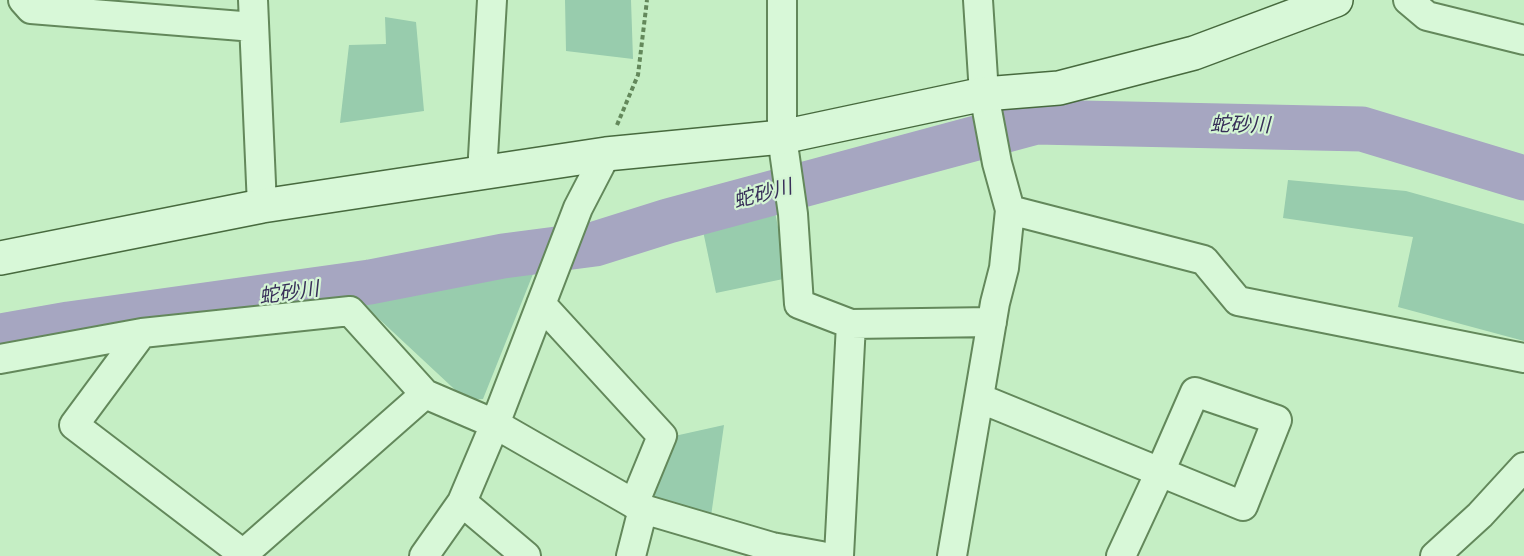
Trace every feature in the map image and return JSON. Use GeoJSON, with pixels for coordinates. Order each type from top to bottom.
{"type":"FeatureCollection","features":[{"type":"Feature","properties":{"kind":"street"},"geometry":{"type":"LineString","coordinates":[[23,0],[31,9],[253,14],[262,206]]}},
{"type":"Feature","properties":{"kind":"street"},"geometry":{"type":"LineString","coordinates":[[482,174],[492,0]]}},
{"type":"Feature","properties":{"kind":"street"},"geometry":{"type":"LineString","coordinates":[[782,0],[782,137],[793,214],[799,304],[851,324],[992,321]]}},
{"type":"Feature","properties":{"kind":"street"},"geometry":{"type":"LineString","coordinates":[[952,556],[992,321],[1004,268],[1010,210],[997,163],[984,94],[978,0]]}},
{"type":"Feature","properties":{"kind":"street"},"geometry":{"type":"LineString","coordinates":[[0,258],[262,206],[606,154],[782,137],[984,94],[1059,88],[1194,53],[1336,0]]}},
{"type":"Feature","properties":{"kind":"street"},"geometry":{"type":"LineString","coordinates":[[1408,0],[1427,16],[1524,40]]}},
{"type":"Feature","properties":{"kind":"street"},"geometry":{"type":"LineString","coordinates":[[424,556],[462,502],[495,424],[578,208],[606,154]]}},
{"type":"Feature","properties":{"kind":"street"},"geometry":{"type":"LineString","coordinates":[[1010,210],[1204,260],[1238,301],[1524,358]]}},
{"type":"Feature","properties":{"kind":"street"},"geometry":{"type":"LineString","coordinates":[[541,304],[662,436],[639,507],[631,556]]}},
{"type":"Feature","properties":{"kind":"street"},"geometry":{"type":"LineString","coordinates":[[0,359],[142,333],[350,311],[425,394],[495,424],[639,507],[772,552],[821,556]]}},
{"type":"Feature","properties":{"kind":"street"},"geometry":{"type":"LineString","coordinates":[[839,556],[851,324]]}},
{"type":"Feature","properties":{"kind":"street"},"geometry":{"type":"LineString","coordinates":[[142,333],[74,425],[242,555],[425,394]]}},
{"type":"Feature","properties":{"kind":"street"},"geometry":{"type":"LineString","coordinates":[[979,398],[1160,472],[1121,556]]}},
{"type":"Feature","properties":{"kind":"street"},"geometry":{"type":"LineString","coordinates":[[1435,556],[1480,516],[1524,467]]}},
{"type":"Feature","properties":{"kind":"street"},"geometry":{"type":"LineString","coordinates":[[462,502],[526,556]]}},
{"type":"Feature","properties":{"kind":"path"},"geometry":{"type":"LineString","coordinates":[[606,154],[638,75],[646,0]]}},
{"type":"Feature","properties":{"kind":"green space"},"geometry":{"type":"Polygon","coordinates":[[[565,0],[631,0],[633,59],[566,51],[565,0]]]}},
{"type":"Feature","properties":{"kind":"green space"},"geometry":{"type":"Polygon","coordinates":[[[385,17],[416,22],[424,111],[340,123],[349,45],[386,44],[385,17]]]}},
{"type":"Feature","properties":{"kind":"green space"},"geometry":{"type":"Polygon","coordinates":[[[1288,180],[1406,191],[1524,224],[1524,341],[1398,307],[1413,237],[1283,218],[1288,180]]]}},
{"type":"Feature","properties":{"kind":"green space"},"geometry":{"type":"Polygon","coordinates":[[[775,212],[788,278],[716,293],[702,226],[775,212]]]}},
{"type":"Feature","properties":{"kind":"green space"},"geometry":{"type":"Polygon","coordinates":[[[535,269],[483,399],[466,400],[363,304],[535,269]]]}},
{"type":"Feature","properties":{"kind":"green space"},"geometry":{"type":"Polygon","coordinates":[[[724,425],[711,516],[654,498],[648,490],[670,437],[724,425]]]}},
{"type":"Feature","properties":{"kind":"waterway","name":"蛇砂川"},"geometry":{"type":"LineString","coordinates":[[0,336],[69,324],[370,282],[503,256],[595,244],[668,221],[1036,122],[1362,129],[1524,178]]}}]}
